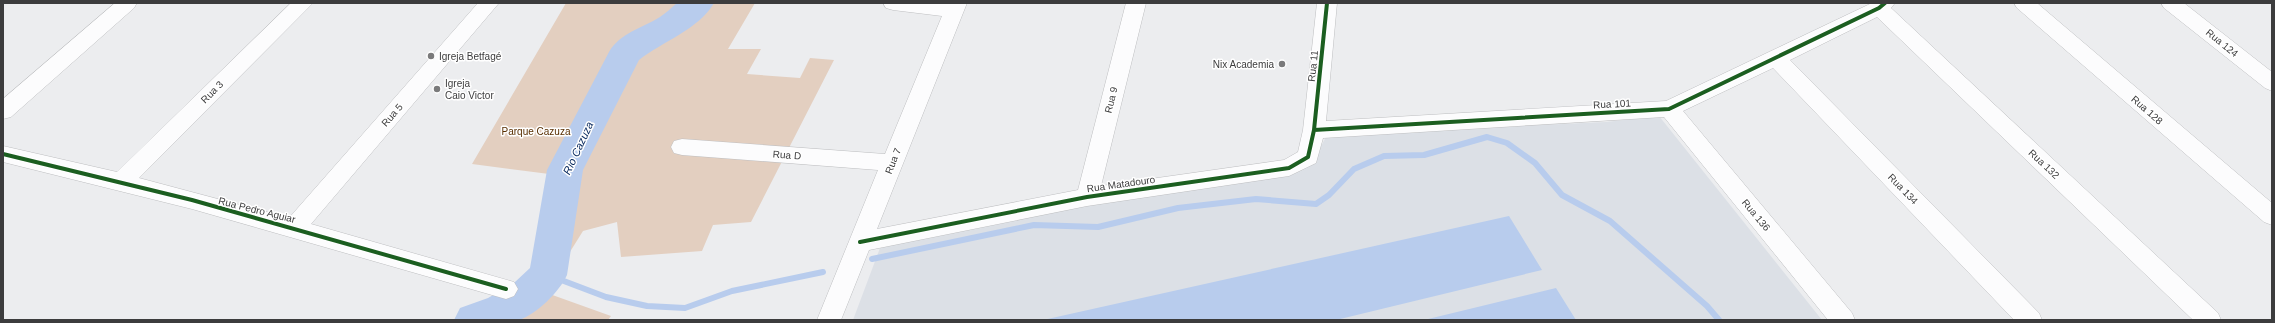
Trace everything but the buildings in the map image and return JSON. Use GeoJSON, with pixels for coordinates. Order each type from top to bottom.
{"type":"FeatureCollection","features":[{"type":"Feature","properties":{"kind":"street"},"geometry":{"type":"LineString","coordinates":[[3,111],[126,3]]}},
{"type":"Feature","properties":{"kind":"street","name":"Rua 3"},"geometry":{"type":"LineString","coordinates":[[122,181],[303,3]]}},
{"type":"Feature","properties":{"kind":"street","name":"Rua 5"},"geometry":{"type":"LineString","coordinates":[[295,227],[489,3]]}},
{"type":"Feature","properties":{"kind":"street"},"geometry":{"type":"LineString","coordinates":[[893,3],[955,7]]}},
{"type":"Feature","properties":{"kind":"street","name":"Rua 9"},"geometry":{"type":"LineString","coordinates":[[1087,197],[1136,3]]}},
{"type":"Feature","properties":{"kind":"street","name":"Rua 11"},"geometry":{"type":"LineString","coordinates":[[1314,130],[1327,3]]}},
{"type":"Feature","properties":{"kind":"street","name":"Rua 128"},"geometry":{"type":"LineString","coordinates":[[2024,3],[2272,216]]}},
{"type":"Feature","properties":{"kind":"street","name":"Rua 124"},"geometry":{"type":"LineString","coordinates":[[2171,3],[2272,83]]}},
{"type":"Feature","properties":{"kind":"street","name":"Rua 101"},"geometry":{"type":"LineString","coordinates":[[1314,130],[1669,109],[1882,6]]}},
{"type":"Feature","properties":{"kind":"street","name":"Rua 132"},"geometry":{"type":"LineString","coordinates":[[1882,6],[2209,320]]}},
{"type":"Feature","properties":{"kind":"street","name":"Rua 7"},"geometry":{"type":"LineString","coordinates":[[829,320],[955,7]]}},
{"type":"Feature","properties":{"kind":"street","name":"Rua 134"},"geometry":{"type":"LineString","coordinates":[[1776,58],[2030,320]]}},
{"type":"Feature","properties":{"kind":"street","name":"Rua 136"},"geometry":{"type":"LineString","coordinates":[[1669,109],[1843,320]]}},
{"type":"Feature","properties":{"kind":"street","name":"Rua Matadouro"},"geometry":{"type":"LineString","coordinates":[[860,242],[1087,197],[1289,168],[1308,157],[1314,130]]}},
{"type":"Feature","properties":{"kind":"street","name":"Rua D"},"geometry":{"type":"LineString","coordinates":[[682,147],[892,163]]}},
{"type":"Feature","properties":{"kind":"street","name":"Rua Pedro Aguiar"},"geometry":{"type":"LineString","coordinates":[[3,154],[122,181],[258,220],[295,227],[506,289]]}},
{"type":"Feature","properties":{"kind":"shaded area"},"geometry":{"type":"Polygon","coordinates":[[[1659,116],[1822,320],[853,320],[880,248],[1093,200],[1311,165],[1327,135],[1606,122],[1659,116]]]}},
{"type":"Feature","properties":{"kind":"green space","name":"Parque Cazuza"},"geometry":{"type":"Polygon","coordinates":[[[566,3],[678,3],[622,51],[557,175],[472,164],[566,3]]]}},
{"type":"Feature","properties":{"kind":"green space"},"geometry":{"type":"Polygon","coordinates":[[[694,3],[755,3],[728,49],[761,49],[747,74],[800,78],[810,58],[834,60],[751,222],[713,225],[702,251],[621,257],[617,222],[583,231],[563,263],[583,154],[626,66],[677,14],[694,3]]]}},
{"type":"Feature","properties":{"kind":"green space"},"geometry":{"type":"Polygon","coordinates":[[[544,292],[611,316],[608,320],[499,320],[544,292]]]}},
{"type":"Feature","properties":{"kind":"water"},"geometry":{"type":"Polygon","coordinates":[[[1509,216],[1542,270],[1336,320],[1043,320],[1509,216]]]}},
{"type":"Feature","properties":{"kind":"water"},"geometry":{"type":"Polygon","coordinates":[[[1556,288],[1576,320],[1424,320],[1556,288]]]}},
{"type":"Feature","properties":{"kind":"waterway","name":"Rio Cazuza"},"geometry":{"type":"LineString","coordinates":[[474,320],[502,310],[529,294],[548,275],[565,170],[626,52],[641,41],[671,25],[698,3]]}},
{"type":"Feature","properties":{"kind":"waterway"},"geometry":{"type":"LineString","coordinates":[[872,259],[1034,225],[1098,227],[1178,208],[1256,199],[1316,204],[1329,195],[1354,169],[1384,156],[1424,155],[1487,137],[1507,143],[1535,163],[1562,195],[1610,221],[1707,306],[1719,320]]}},
{"type":"Feature","properties":{"kind":"waterway"},"geometry":{"type":"LineString","coordinates":[[548,275],[606,297],[647,306],[685,308],[732,291],[823,272]]}},
{"type":"Feature","properties":{"kind":"cycle path"},"geometry":{"type":"LineString","coordinates":[[860,242],[1087,197],[1289,168],[1308,157],[1314,130],[1327,3]]}},
{"type":"Feature","properties":{"kind":"cycle path"},"geometry":{"type":"LineString","coordinates":[[1314,130],[1669,109],[1879,8],[1885,3]]}},
{"type":"Feature","properties":{"kind":"cycle path"},"geometry":{"type":"LineString","coordinates":[[3,154],[192,200],[506,289]]}},
{"type":"Feature","properties":{"kind":"place","name":"Igreja Betfagé"},"geometry":{"type":"Point","coordinates":[431,56]}},
{"type":"Feature","properties":{"kind":"place","name":"Nix Academia"},"geometry":{"type":"Point","coordinates":[1282,64]}},
{"type":"Feature","properties":{"kind":"place","name":"Igreja Caio Victor"},"geometry":{"type":"Point","coordinates":[437,89]}}]}
